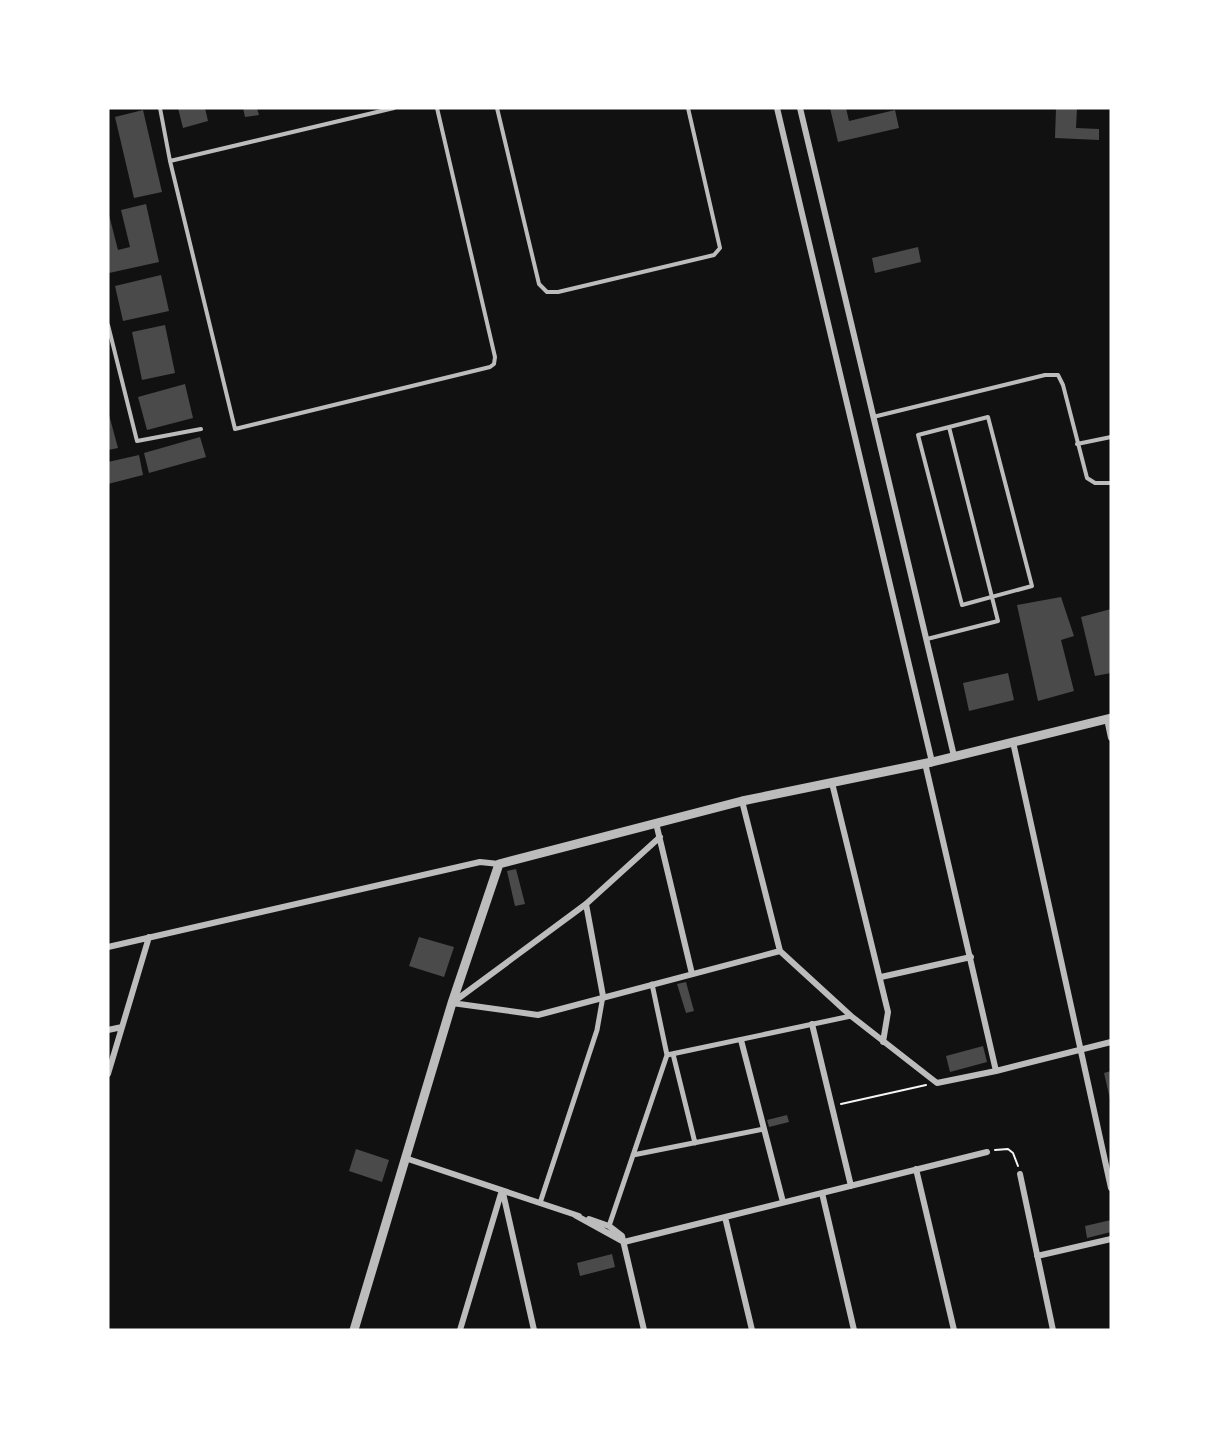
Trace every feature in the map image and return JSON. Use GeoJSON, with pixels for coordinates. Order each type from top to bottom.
{"type":"FeatureCollection","features":[{"type":"Feature","properties":{"kind":"street"},"geometry":{"type":"LineString","coordinates":[[777,108],[928,762],[996,1071]]}},
{"type":"Feature","properties":{"kind":"street"},"geometry":{"type":"LineString","coordinates":[[800,108],[954,756]]}},
{"type":"Feature","properties":{"kind":"street"},"geometry":{"type":"LineString","coordinates":[[108,947],[480,862],[499,864],[742,801],[928,762],[1109,719],[1111,738]]}},
{"type":"Feature","properties":{"kind":"street"},"geometry":{"type":"LineString","coordinates":[[1013,742],[1111,1188]]}},
{"type":"Feature","properties":{"kind":"street"},"geometry":{"type":"LineString","coordinates":[[832,783],[881,977],[888,1012],[884,1042]]}},
{"type":"Feature","properties":{"kind":"street"},"geometry":{"type":"LineString","coordinates":[[742,801],[780,951],[851,1016],[937,1083],[996,1071],[1111,1042]]}},
{"type":"Feature","properties":{"kind":"street"},"geometry":{"type":"LineString","coordinates":[[656,823],[692,975]]}},
{"type":"Feature","properties":{"kind":"street"},"geometry":{"type":"LineString","coordinates":[[452,1003],[586,904],[660,837]]}},
{"type":"Feature","properties":{"kind":"street"},"geometry":{"type":"LineString","coordinates":[[354,1330],[452,1003],[499,864]]}},
{"type":"Feature","properties":{"kind":"street"},"geometry":{"type":"LineString","coordinates":[[540,1203],[597,1030],[603,996],[586,904]]}},
{"type":"Feature","properties":{"kind":"street"},"geometry":{"type":"LineString","coordinates":[[108,1074],[149,937]]}},
{"type":"Feature","properties":{"kind":"street"},"geometry":{"type":"LineString","coordinates":[[452,1003],[538,1015],[780,951]]}},
{"type":"Feature","properties":{"kind":"street"},"geometry":{"type":"LineString","coordinates":[[881,977],[971,957]]}},
{"type":"Feature","properties":{"kind":"street"},"geometry":{"type":"LineString","coordinates":[[652,984],[695,1143]]}},
{"type":"Feature","properties":{"kind":"street"},"geometry":{"type":"LineString","coordinates":[[670,1055],[851,1016]]}},
{"type":"Feature","properties":{"kind":"street"},"geometry":{"type":"LineString","coordinates":[[812,1024],[851,1186]]}},
{"type":"Feature","properties":{"kind":"street"},"geometry":{"type":"LineString","coordinates":[[108,1030],[122,1027]]}},
{"type":"Feature","properties":{"kind":"street"},"geometry":{"type":"LineString","coordinates":[[741,1040],[783,1202]]}},
{"type":"Feature","properties":{"kind":"street"},"geometry":{"type":"LineString","coordinates":[[609,1226],[670,1055]]}},
{"type":"Feature","properties":{"kind":"street"},"geometry":{"type":"LineString","coordinates":[[633,1155],[764,1129]]}},
{"type":"Feature","properties":{"kind":"street"},"geometry":{"type":"LineString","coordinates":[[575,1215],[624,1242],[987,1152]]}},
{"type":"Feature","properties":{"kind":"street"},"geometry":{"type":"LineString","coordinates":[[405,1158],[609,1226],[619,1232],[624,1242],[644,1330]]}},
{"type":"Feature","properties":{"kind":"street"},"geometry":{"type":"LineString","coordinates":[[916,1169],[954,1330]]}},
{"type":"Feature","properties":{"kind":"street"},"geometry":{"type":"LineString","coordinates":[[1020,1174],[1053,1330]]}},
{"type":"Feature","properties":{"kind":"street"},"geometry":{"type":"LineString","coordinates":[[460,1330],[502,1190]]}},
{"type":"Feature","properties":{"kind":"street"},"geometry":{"type":"LineString","coordinates":[[502,1190],[534,1330]]}},
{"type":"Feature","properties":{"kind":"street"},"geometry":{"type":"LineString","coordinates":[[822,1193],[854,1330]]}},
{"type":"Feature","properties":{"kind":"street"},"geometry":{"type":"LineString","coordinates":[[725,1217],[752,1330]]}},
{"type":"Feature","properties":{"kind":"street"},"geometry":{"type":"LineString","coordinates":[[1037,1256],[1111,1239]]}},
{"type":"Feature","properties":{"kind":"lane"},"geometry":{"type":"LineString","coordinates":[[160,108],[170,161],[235,429],[490,367],[494,364],[495,357],[437,108]]}},
{"type":"Feature","properties":{"kind":"lane"},"geometry":{"type":"LineString","coordinates":[[170,161],[394,108]]}},
{"type":"Feature","properties":{"kind":"lane"},"geometry":{"type":"LineString","coordinates":[[497,108],[539,284],[547,292],[714,255],[720,248],[688,108]]}},
{"type":"Feature","properties":{"kind":"lane"},"geometry":{"type":"LineString","coordinates":[[108,325],[137,441],[201,429]]}},
{"type":"Feature","properties":{"kind":"lane"},"geometry":{"type":"LineString","coordinates":[[873,417],[1045,375],[1058,375],[1063,385],[1087,478],[1095,483],[1111,483]]}},
{"type":"Feature","properties":{"kind":"lane"},"geometry":{"type":"LineString","coordinates":[[988,417],[1032,586],[992,597],[962,605],[918,435],[988,417]]}},
{"type":"Feature","properties":{"kind":"lane"},"geometry":{"type":"LineString","coordinates":[[926,639],[998,621],[949,427]]}},
{"type":"Feature","properties":{"kind":"lane"},"geometry":{"type":"LineString","coordinates":[[1077,444],[1111,437]]}},
{"type":"Feature","properties":{"kind":"path"},"geometry":{"type":"LineString","coordinates":[[832,1106],[937,1083]]}},
{"type":"Feature","properties":{"kind":"path"},"geometry":{"type":"LineString","coordinates":[[987,1152],[1008,1149],[1013,1153],[1020,1174]]}},
{"type":"Feature","properties":{"kind":"building"},"geometry":{"type":"Polygon","coordinates":[[[178,108],[205,108],[208,121],[183,128],[178,108]]]}},
{"type":"Feature","properties":{"kind":"building"},"geometry":{"type":"Polygon","coordinates":[[[243,108],[257,108],[259,115],[245,117],[243,108]]]}},
{"type":"Feature","properties":{"kind":"building"},"geometry":{"type":"Polygon","coordinates":[[[830,108],[846,108],[849,121],[895,110],[899,128],[838,142],[830,108]]]}},
{"type":"Feature","properties":{"kind":"building"},"geometry":{"type":"Polygon","coordinates":[[[1056,108],[1077,108],[1076,128],[1099,129],[1099,140],[1055,138],[1056,108]]]}},
{"type":"Feature","properties":{"kind":"building"},"geometry":{"type":"Polygon","coordinates":[[[143,110],[162,192],[134,198],[115,117],[143,110]]]}},
{"type":"Feature","properties":{"kind":"building"},"geometry":{"type":"Polygon","coordinates":[[[146,204],[159,262],[109,273],[108,211],[118,250],[130,247],[121,210],[146,204]]]}},
{"type":"Feature","properties":{"kind":"building"},"geometry":{"type":"Polygon","coordinates":[[[918,247],[921,262],[875,273],[872,258],[918,247]]]}},
{"type":"Feature","properties":{"kind":"building"},"geometry":{"type":"Polygon","coordinates":[[[161,275],[169,311],[123,321],[115,286],[161,275]]]}},
{"type":"Feature","properties":{"kind":"building"},"geometry":{"type":"Polygon","coordinates":[[[165,325],[175,373],[142,380],[132,332],[165,325]]]}},
{"type":"Feature","properties":{"kind":"building"},"geometry":{"type":"Polygon","coordinates":[[[185,384],[193,418],[147,430],[138,397],[185,384]]]}},
{"type":"Feature","properties":{"kind":"building"},"geometry":{"type":"Polygon","coordinates":[[[108,411],[118,448],[108,450],[108,411]]]}},
{"type":"Feature","properties":{"kind":"building"},"geometry":{"type":"Polygon","coordinates":[[[200,437],[206,457],[149,473],[144,453],[200,437]]]}},
{"type":"Feature","properties":{"kind":"building"},"geometry":{"type":"Polygon","coordinates":[[[139,455],[143,475],[108,484],[108,462],[139,455]]]}},
{"type":"Feature","properties":{"kind":"building"},"geometry":{"type":"Polygon","coordinates":[[[1061,597],[1074,636],[1061,640],[1074,691],[1038,701],[1017,605],[1061,597]]]}},
{"type":"Feature","properties":{"kind":"building"},"geometry":{"type":"Polygon","coordinates":[[[1111,609],[1111,673],[1095,676],[1081,617],[1111,609]]]}},
{"type":"Feature","properties":{"kind":"building"},"geometry":{"type":"Polygon","coordinates":[[[1008,673],[1014,700],[969,711],[963,683],[1008,673]]]}},
{"type":"Feature","properties":{"kind":"building"},"geometry":{"type":"Polygon","coordinates":[[[516,869],[525,904],[515,906],[507,871],[516,869]]]}},
{"type":"Feature","properties":{"kind":"building"},"geometry":{"type":"Polygon","coordinates":[[[419,937],[454,947],[444,977],[409,966],[419,937]]]}},
{"type":"Feature","properties":{"kind":"building"},"geometry":{"type":"Polygon","coordinates":[[[686,982],[694,1011],[686,1013],[677,984],[686,982]]]}},
{"type":"Feature","properties":{"kind":"building"},"geometry":{"type":"Polygon","coordinates":[[[983,1046],[987,1062],[950,1072],[946,1056],[983,1046]]]}},
{"type":"Feature","properties":{"kind":"building"},"geometry":{"type":"Polygon","coordinates":[[[1111,1071],[1111,1099],[1110,1099],[1104,1073],[1111,1071]]]}},
{"type":"Feature","properties":{"kind":"building"},"geometry":{"type":"Polygon","coordinates":[[[787,1115],[789,1122],[769,1127],[767,1120],[787,1115]]]}},
{"type":"Feature","properties":{"kind":"building"},"geometry":{"type":"Polygon","coordinates":[[[356,1149],[389,1160],[382,1182],[349,1171],[356,1149]]]}},
{"type":"Feature","properties":{"kind":"building"},"geometry":{"type":"Polygon","coordinates":[[[1111,1220],[1111,1232],[1087,1238],[1085,1226],[1111,1220]]]}},
{"type":"Feature","properties":{"kind":"building"},"geometry":{"type":"Polygon","coordinates":[[[612,1254],[615,1267],[580,1276],[577,1263],[612,1254]]]}}]}
